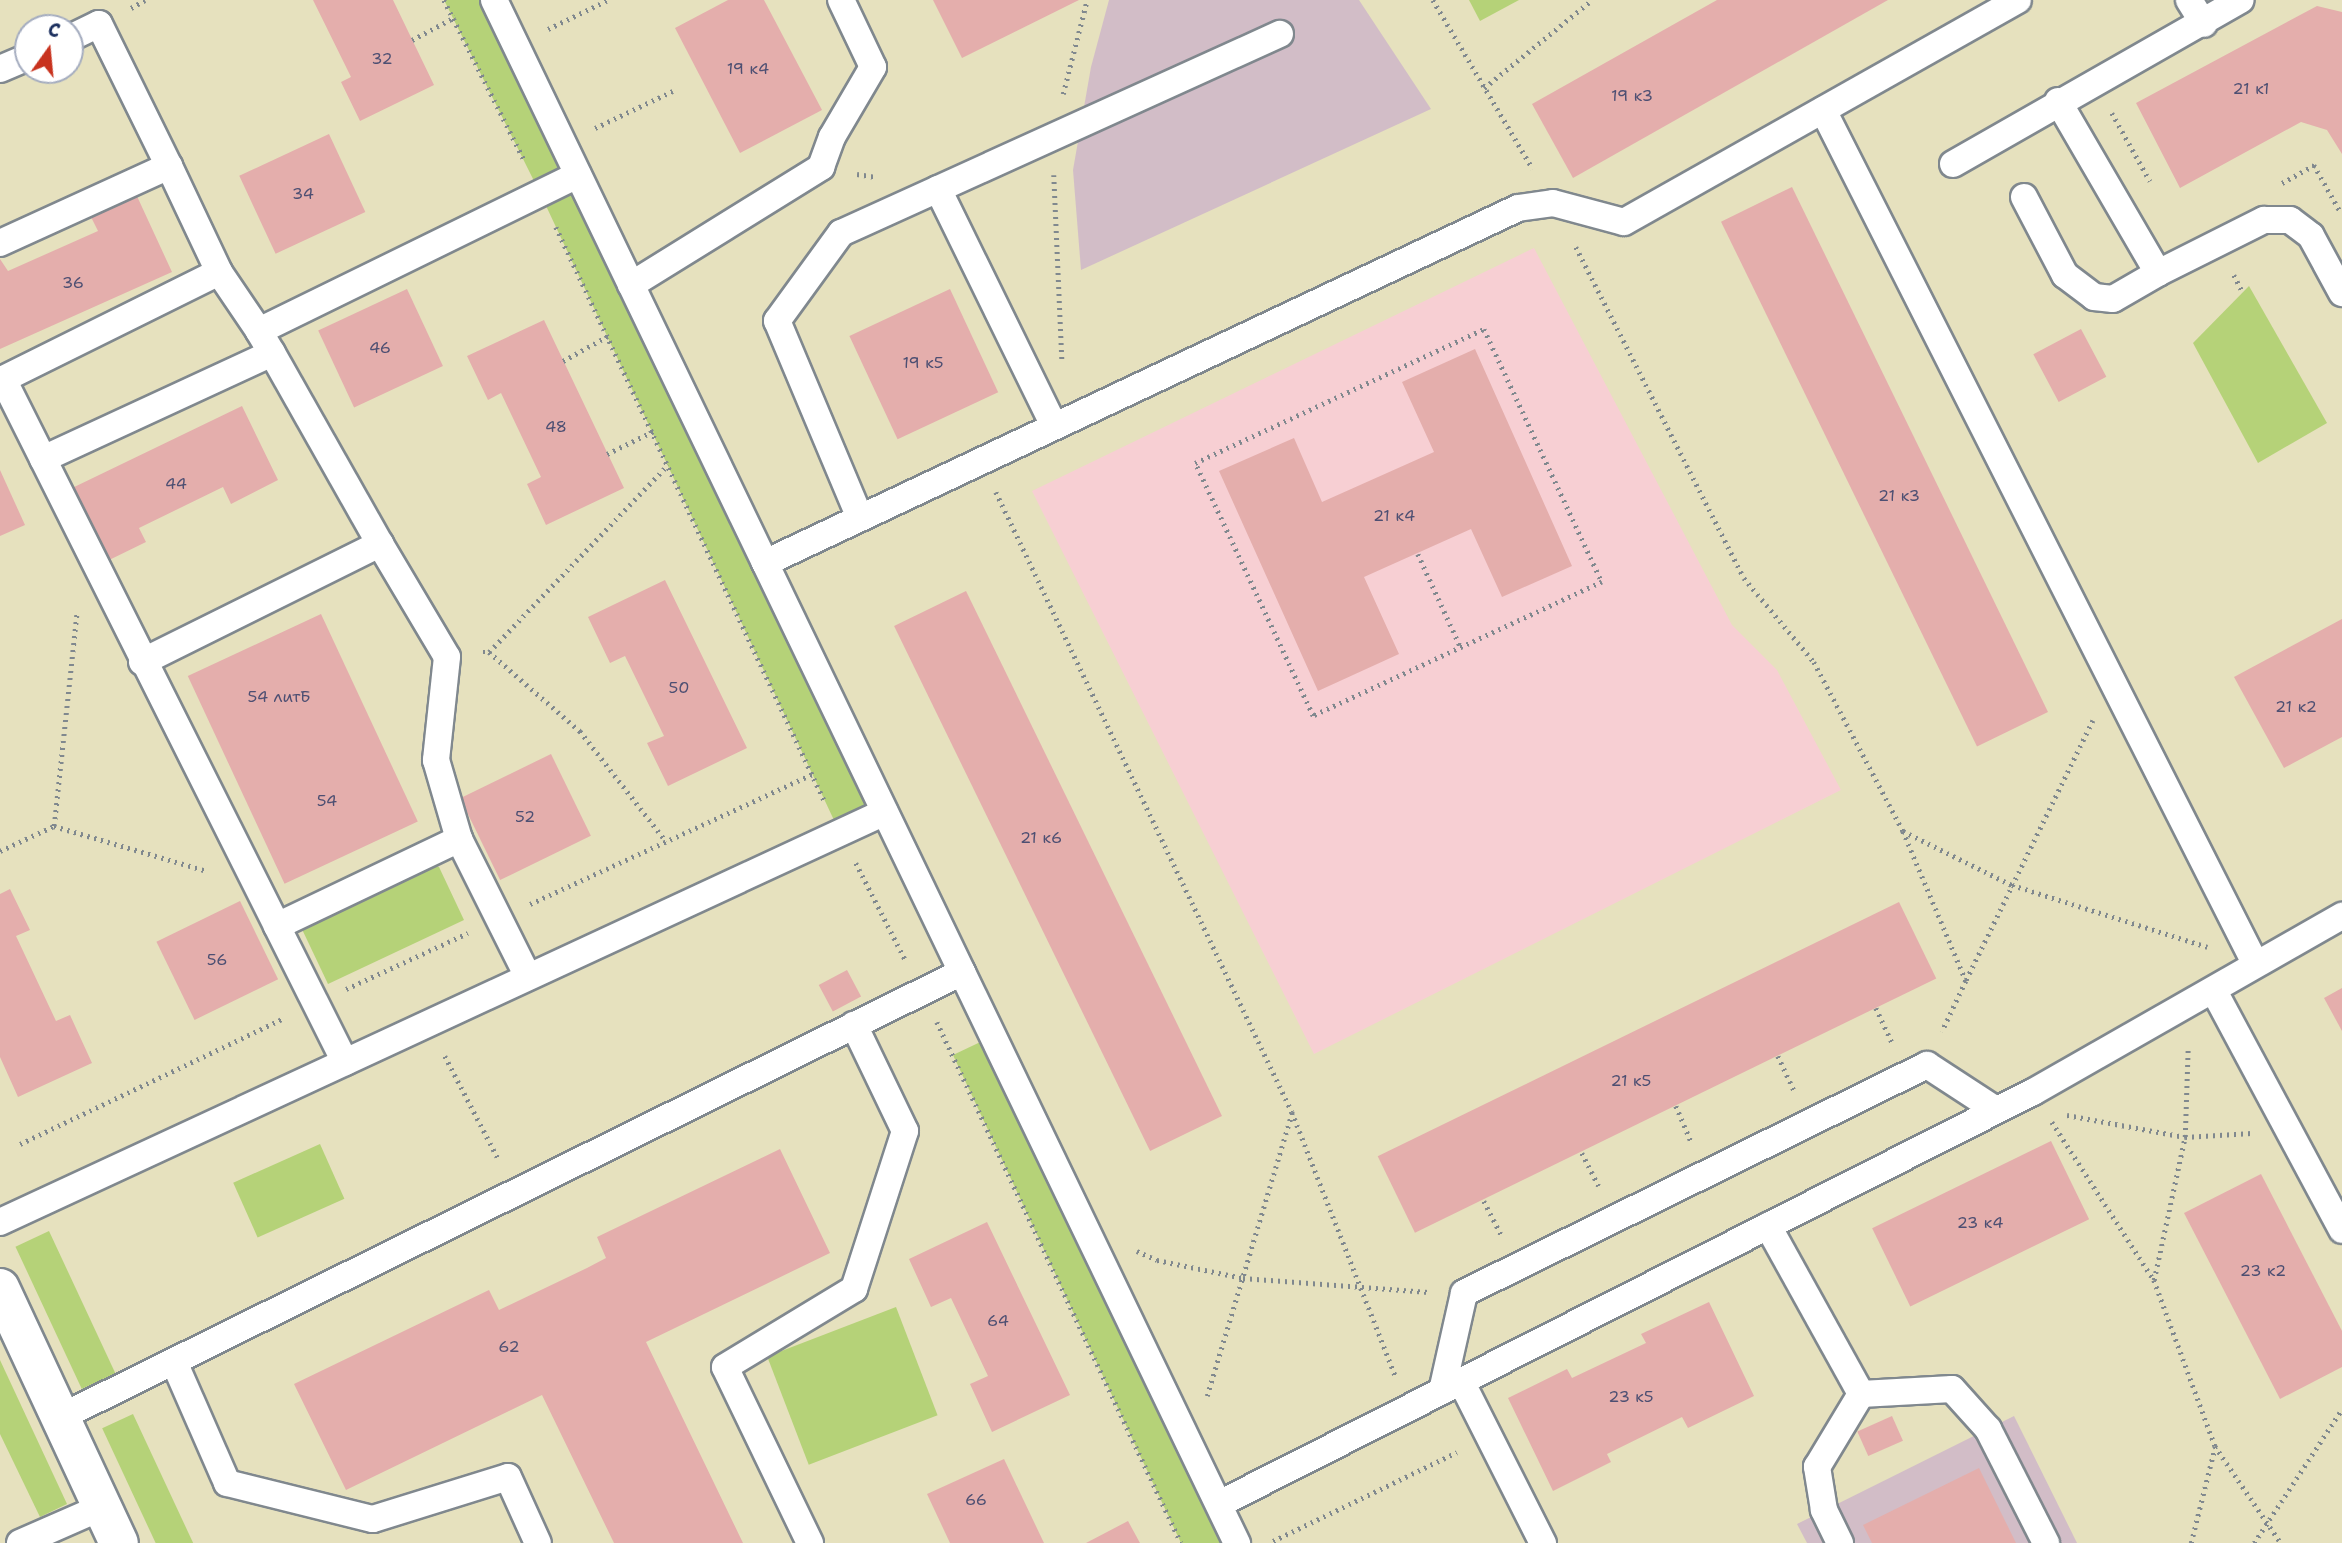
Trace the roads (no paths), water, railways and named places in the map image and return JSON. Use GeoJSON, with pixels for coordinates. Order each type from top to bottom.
{"type":"FeatureCollection","features":[{"type":"Feature","properties":{"kind":"street"},"geometry":{"type":"LineString","coordinates":[[0,1288],[119,1543]]}},
{"type":"Feature","properties":{"kind":"lane"},"geometry":{"type":"LineString","coordinates":[[494,0],[1237,1543]]}},
{"type":"Feature","properties":{"kind":"lane"},"geometry":{"type":"LineString","coordinates":[[631,285],[821,167],[832,137],[873,67],[841,0]]}},
{"type":"Feature","properties":{"kind":"lane"},"geometry":{"type":"LineString","coordinates":[[765,564],[1054,426],[1304,312],[1518,208],[1553,203],[1624,222],[2018,0]]}},
{"type":"Feature","properties":{"kind":"lane"},"geometry":{"type":"LineString","coordinates":[[2189,0],[2204,24]]}},
{"type":"Feature","properties":{"kind":"lane"},"geometry":{"type":"LineString","coordinates":[[1953,164],[2058,101],[2204,24],[2240,0]]}},
{"type":"Feature","properties":{"kind":"lane"},"geometry":{"type":"LineString","coordinates":[[84,31],[99,24],[219,271],[266,342],[447,657],[436,760],[459,839],[528,977]]}},
{"type":"Feature","properties":{"kind":"lane"},"geometry":{"type":"LineString","coordinates":[[860,518],[777,321],[841,233],[1280,34]]}},
{"type":"Feature","properties":{"kind":"lane"},"geometry":{"type":"LineString","coordinates":[[2058,101],[2158,273]]}},
{"type":"Feature","properties":{"kind":"lane"},"geometry":{"type":"LineString","coordinates":[[1822,110],[2110,685],[2255,962]]}},
{"type":"Feature","properties":{"kind":"lane"},"geometry":{"type":"LineString","coordinates":[[0,243],[169,166]]}},
{"type":"Feature","properties":{"kind":"lane"},"geometry":{"type":"LineString","coordinates":[[43,458],[266,342],[540,192],[578,174]]}},
{"type":"Feature","properties":{"kind":"lane"},"geometry":{"type":"LineString","coordinates":[[938,189],[1054,426]]}},
{"type":"Feature","properties":{"kind":"lane"},"geometry":{"type":"LineString","coordinates":[[2024,197],[2065,275],[2094,297],[2113,299],[2158,273],[2264,220],[2290,220],[2311,236],[2342,293]]}},
{"type":"Feature","properties":{"kind":"lane"},"geometry":{"type":"LineString","coordinates":[[219,271],[3,379],[142,662],[345,1062]]}},
{"type":"Feature","properties":{"kind":"lane"},"geometry":{"type":"LineString","coordinates":[[142,662],[380,544]]}},
{"type":"Feature","properties":{"kind":"lane"},"geometry":{"type":"LineString","coordinates":[[0,1222],[885,812]]}},
{"type":"Feature","properties":{"kind":"lane"},"geometry":{"type":"LineString","coordinates":[[277,926],[459,839]]}},
{"type":"Feature","properties":{"kind":"lane"},"geometry":{"type":"LineString","coordinates":[[1219,1504],[1996,1110],[2039,1102],[2255,962],[2342,916]]}},
{"type":"Feature","properties":{"kind":"lane"},"geometry":{"type":"LineString","coordinates":[[61,1418],[962,972]]}},
{"type":"Feature","properties":{"kind":"lane"},"geometry":{"type":"LineString","coordinates":[[2214,991],[2342,1230]]}},
{"type":"Feature","properties":{"kind":"lane"},"geometry":{"type":"LineString","coordinates":[[810,1543],[725,1367],[854,1289],[905,1131],[854,1025]]}},
{"type":"Feature","properties":{"kind":"lane"},"geometry":{"type":"LineString","coordinates":[[1543,1543],[1451,1386],[1464,1293],[1927,1065],[1996,1110]]}},
{"type":"Feature","properties":{"kind":"lane"},"geometry":{"type":"LineString","coordinates":[[1769,1226],[1861,1394]]}},
{"type":"Feature","properties":{"kind":"lane"},"geometry":{"type":"LineString","coordinates":[[174,1362],[228,1483],[373,1519],[508,1477],[538,1543]]}},
{"type":"Feature","properties":{"kind":"lane"},"geometry":{"type":"LineString","coordinates":[[1861,1394],[1952,1389],[1988,1429],[2046,1543]]}},
{"type":"Feature","properties":{"kind":"lane"},"geometry":{"type":"LineString","coordinates":[[1840,1543],[1824,1510],[1817,1467],[1861,1394]]}},
{"type":"Feature","properties":{"kind":"lane"},"geometry":{"type":"LineString","coordinates":[[20,1543],[102,1507]]}}]}
